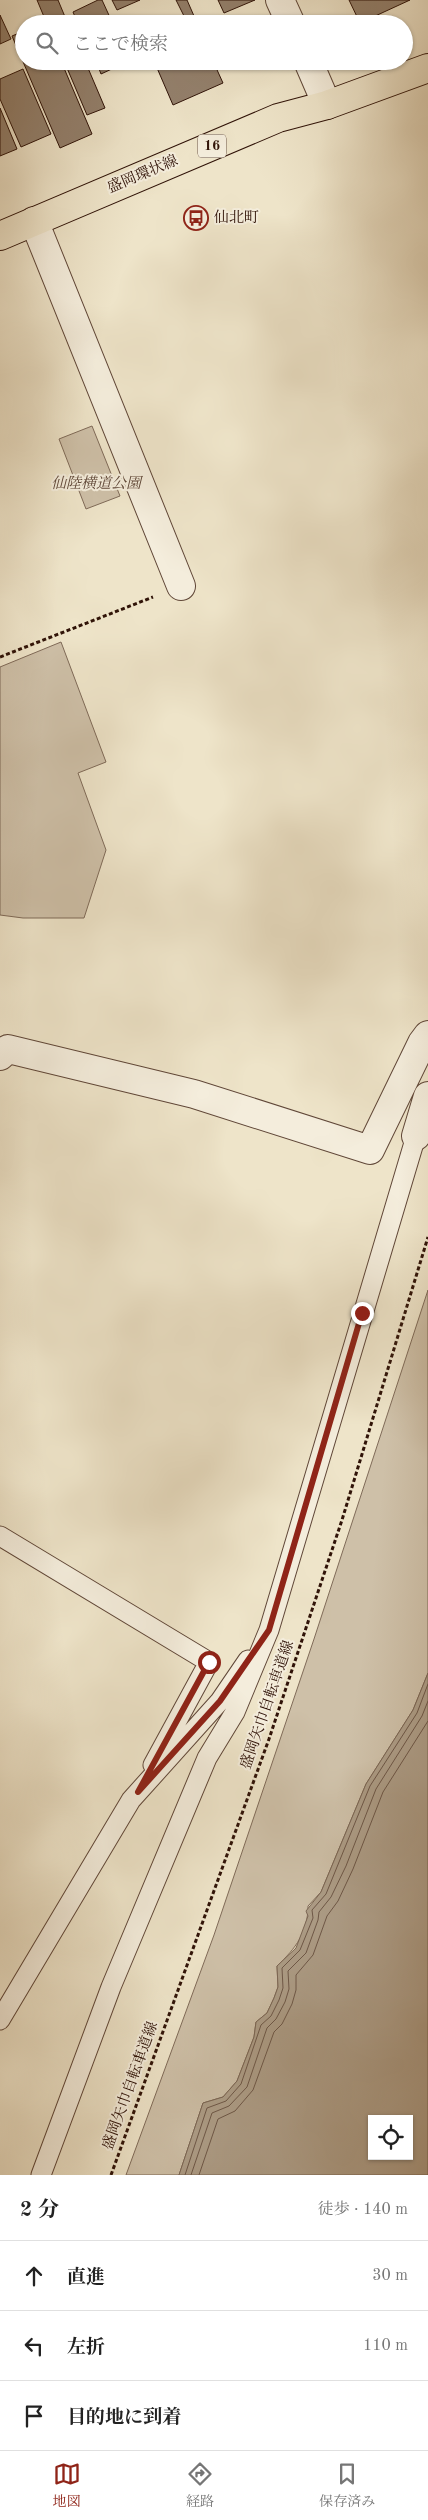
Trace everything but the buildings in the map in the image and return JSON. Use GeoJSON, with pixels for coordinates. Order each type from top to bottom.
{"type":"FeatureCollection","features":[{"type":"Feature","properties":{"kind":"main road","name":"盛岡環状線"},"geometry":{"type":"LineString","coordinates":[[0,236],[278,118],[327,105],[428,68]]}},
{"type":"Feature","properties":{"kind":"street"},"geometry":{"type":"LineString","coordinates":[[280,0],[287,15]]}},
{"type":"Feature","properties":{"kind":"street"},"geometry":{"type":"LineString","coordinates":[[312,70],[327,105]]}},
{"type":"Feature","properties":{"kind":"street"},"geometry":{"type":"LineString","coordinates":[[34,221],[181,586]]}},
{"type":"Feature","properties":{"kind":"street"},"geometry":{"type":"LineString","coordinates":[[0,1056],[8,1049],[194,1094],[370,1150],[422,1043],[428,1035]]}},
{"type":"Feature","properties":{"kind":"street"},"geometry":{"type":"LineString","coordinates":[[416,1136],[428,1096]]}},
{"type":"Feature","properties":{"kind":"lane"},"geometry":{"type":"LineString","coordinates":[[40,2175],[111,1988],[138,1923],[208,1758],[235,1712],[269,1630],[416,1136]]}},
{"type":"Feature","properties":{"kind":"lane"},"geometry":{"type":"LineString","coordinates":[[0,1536],[209,1662],[138,1792]]}},
{"type":"Feature","properties":{"kind":"lane"},"geometry":{"type":"LineString","coordinates":[[1,2021],[131,1800],[220,1701],[269,1630]]}},
{"type":"Feature","properties":{"kind":"path"},"geometry":{"type":"LineString","coordinates":[[0,657],[181,586]]}},
{"type":"Feature","properties":{"kind":"path","name":"盛岡矢巾自転車道線"},"geometry":{"type":"LineString","coordinates":[[110,2175],[272,1730],[342,1520],[428,1237]]}},
{"type":"Feature","properties":{"kind":"green space","name":"仙陸横道公園"},"geometry":{"type":"Polygon","coordinates":[[[92,426],[120,496],[86,509],[59,439],[92,426]]]}},
{"type":"Feature","properties":{"kind":"green space"},"geometry":{"type":"Polygon","coordinates":[[[61,642],[106,762],[78,773],[106,850],[84,918],[23,918],[0,915],[0,667],[61,642]]]}},
{"type":"Feature","properties":{"kind":"green space"},"geometry":{"type":"Polygon","coordinates":[[[428,1290],[428,1673],[413,1710],[366,1784],[321,1892],[308,1906],[306,1924],[300,1939],[277,1966],[278,1987],[267,2013],[256,2022],[254,2037],[237,2081],[223,2097],[203,2103],[179,2175],[126,2175],[214,1935],[314,1639],[428,1290]]]}},
{"type":"Feature","properties":{"kind":"water"},"geometry":{"type":"Polygon","coordinates":[[[428,1673],[428,2175],[179,2175],[203,2103],[223,2097],[237,2081],[254,2037],[256,2022],[267,2013],[278,1987],[277,1966],[296,1948],[308,1916],[306,1911],[321,1892],[366,1784],[413,1710],[428,1673]]]}},
{"type":"Feature","properties":{"kind":"place","name":"仙北町"},"geometry":{"type":"Point","coordinates":[196,218]}},
{"type":"Feature","properties":{"kind":"route"},"geometry":{"type":"LineString","coordinates":[[209,1662],[138,1792],[220,1701],[269,1630],[362,1313]]}}]}
